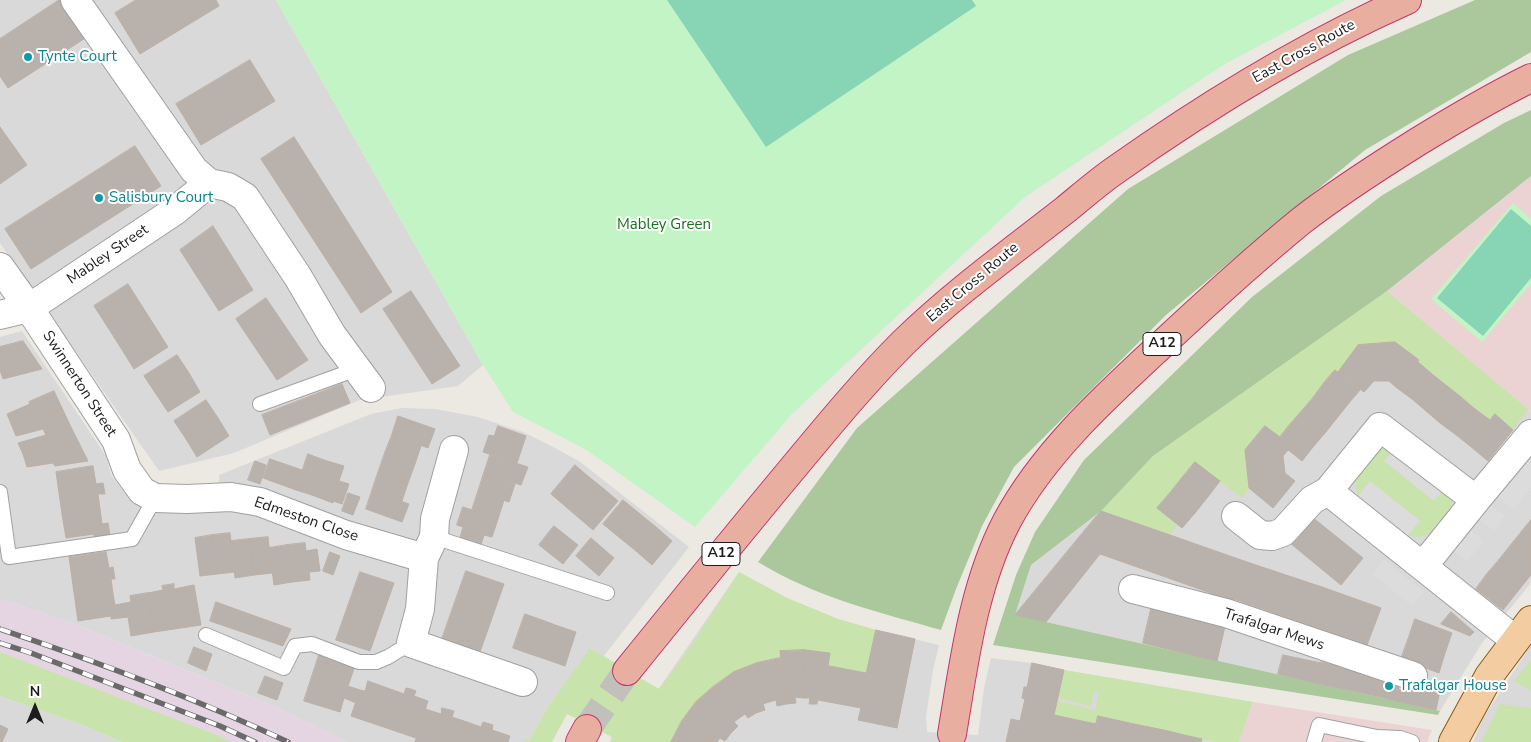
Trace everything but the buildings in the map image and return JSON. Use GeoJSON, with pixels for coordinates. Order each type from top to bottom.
{"type":"FeatureCollection","features":[{"type":"Feature","properties":{"kind":"highway","name":"East Cross Route"},"geometry":{"type":"LineString","coordinates":[[628,671],[724,550],[860,388],[904,342],[955,297],[1016,246],[1112,173],[1182,125],[1255,79],[1368,17],[1407,0]]}},
{"type":"Feature","properties":{"kind":"highway","name":"A12"},"geometry":{"type":"LineString","coordinates":[[952,734],[962,671],[976,606],[992,551],[1025,493],[1083,418],[1224,286],[1303,220],[1355,182],[1408,147],[1462,114],[1531,78]]}},
{"type":"Feature","properties":{"kind":"main road"},"geometry":{"type":"LineString","coordinates":[[1453,742],[1489,676],[1523,630]]}},
{"type":"Feature","properties":{"kind":"street"},"geometry":{"type":"LineString","coordinates":[[75,0],[194,170],[209,183],[228,187],[245,197],[298,278],[332,335],[364,378]]}},
{"type":"Feature","properties":{"kind":"street","name":"Mabley Street"},"geometry":{"type":"LineString","coordinates":[[0,315],[29,308],[176,210],[209,183]]}},
{"type":"Feature","properties":{"kind":"street","name":"Swinnerton Street"},"geometry":{"type":"LineString","coordinates":[[0,267],[116,440],[127,470],[142,491],[155,498]]}},
{"type":"Feature","properties":{"kind":"street"},"geometry":{"type":"LineString","coordinates":[[1236,516],[1260,534],[1272,536],[1283,532],[1312,500],[1328,491],[1380,427],[1476,500]]}},
{"type":"Feature","properties":{"kind":"street"},"geometry":{"type":"LineString","coordinates":[[1422,566],[1531,434]]}},
{"type":"Feature","properties":{"kind":"street"},"geometry":{"type":"LineString","coordinates":[[454,450],[435,519],[420,609],[411,643],[523,682]]}},
{"type":"Feature","properties":{"kind":"street"},"geometry":{"type":"LineString","coordinates":[[1328,491],[1422,566],[1523,630]]}},
{"type":"Feature","properties":{"kind":"street","name":"Edmeston Close"},"geometry":{"type":"LineString","coordinates":[[155,498],[231,498],[260,502],[346,534],[429,548]]}},
{"type":"Feature","properties":{"kind":"street","name":"Trafalgar Mews"},"geometry":{"type":"LineString","coordinates":[[1133,589],[1226,613],[1413,676]]}},
{"type":"Feature","properties":{"kind":"lane"},"geometry":{"type":"LineString","coordinates":[[260,404],[364,378]]}},
{"type":"Feature","properties":{"kind":"lane"},"geometry":{"type":"LineString","coordinates":[[0,492],[10,557],[132,539],[155,498]]}},
{"type":"Feature","properties":{"kind":"lane"},"geometry":{"type":"LineString","coordinates":[[429,548],[607,593]]}},
{"type":"Feature","properties":{"kind":"lane"},"geometry":{"type":"LineString","coordinates":[[206,635],[284,668],[295,646],[312,644],[359,662],[376,662],[411,643]]}},
{"type":"Feature","properties":{"kind":"lane"},"geometry":{"type":"LineString","coordinates":[[1314,742],[1319,725],[1378,737],[1400,738],[1412,742]]}},
{"type":"Feature","properties":{"kind":"shaded area"},"geometry":{"type":"Polygon","coordinates":[[[0,0],[276,0],[483,365],[458,386],[360,400],[234,453],[159,471],[0,243],[0,0]]]}},
{"type":"Feature","properties":{"kind":"shaded area"},"geometry":{"type":"Polygon","coordinates":[[[1531,176],[1531,412],[1387,291],[1531,176]]]}},
{"type":"Feature","properties":{"kind":"shaded area"},"geometry":{"type":"Polygon","coordinates":[[[1387,291],[1531,412],[1531,583],[1482,643],[1440,711],[1015,615],[1031,565],[1101,511],[1139,471],[1387,291]]]}},
{"type":"Feature","properties":{"kind":"shaded area"},"geometry":{"type":"Polygon","coordinates":[[[22,331],[106,456],[111,475],[131,500],[159,512],[220,512],[219,475],[371,414],[402,408],[435,409],[478,417],[523,432],[579,461],[689,547],[603,657],[591,648],[548,707],[529,741],[524,739],[523,742],[347,742],[278,708],[77,625],[0,599],[0,337],[22,331]]]}},
{"type":"Feature","properties":{"kind":"shaded area"},"geometry":{"type":"Polygon","coordinates":[[[1396,447],[1446,486],[1434,501],[1384,461],[1396,447]]]}},
{"type":"Feature","properties":{"kind":"shaded area"},"geometry":{"type":"Polygon","coordinates":[[[1531,448],[1531,488],[1514,510],[1494,494],[1531,448]]]}},
{"type":"Feature","properties":{"kind":"shaded area"},"geometry":{"type":"Polygon","coordinates":[[[1370,481],[1420,521],[1408,535],[1358,496],[1370,481]]]}},
{"type":"Feature","properties":{"kind":"shaded area"},"geometry":{"type":"Polygon","coordinates":[[[1487,503],[1505,516],[1494,531],[1476,517],[1487,503]]]}},
{"type":"Feature","properties":{"kind":"shaded area"},"geometry":{"type":"Polygon","coordinates":[[[1468,527],[1484,541],[1466,561],[1451,548],[1468,527]]]}},
{"type":"Feature","properties":{"kind":"shaded area"},"geometry":{"type":"Polygon","coordinates":[[[1384,559],[1424,592],[1412,606],[1372,574],[1384,559]]]}},
{"type":"Feature","properties":{"kind":"shaded area"},"geometry":{"type":"Polygon","coordinates":[[[739,572],[787,598],[838,619],[939,645],[926,717],[927,732],[978,735],[984,688],[991,658],[1032,663],[1253,702],[1239,742],[622,742],[739,572]]]}},
{"type":"Feature","properties":{"kind":"shaded area"},"geometry":{"type":"Polygon","coordinates":[[[0,599],[77,625],[278,708],[347,742],[122,742],[83,725],[0,696],[0,599]]]}},
{"type":"Feature","properties":{"kind":"shaded area"},"geometry":{"type":"Polygon","coordinates":[[[1531,645],[1531,742],[1473,742],[1483,718],[1531,645]]]}},
{"type":"Feature","properties":{"kind":"shaded area"},"geometry":{"type":"Polygon","coordinates":[[[0,696],[83,725],[122,742],[0,742],[0,696]]]}},
{"type":"Feature","properties":{"kind":"shaded area"},"geometry":{"type":"Polygon","coordinates":[[[1253,702],[1432,730],[1427,742],[1239,742],[1253,702]]]}},
{"type":"Feature","properties":{"kind":"green space","name":"Mabley Green"},"geometry":{"type":"Polygon","coordinates":[[[276,0],[1346,0],[1223,65],[1025,197],[792,414],[695,527],[585,449],[513,412],[483,365],[276,0]]]}},
{"type":"Feature","properties":{"kind":"green space"},"geometry":{"type":"Polygon","coordinates":[[[667,0],[972,0],[976,6],[766,147],[667,0]]]}},
{"type":"Feature","properties":{"kind":"green space"},"geometry":{"type":"Polygon","coordinates":[[[1475,0],[1531,0],[1531,52],[1365,150],[1166,315],[1014,467],[982,526],[941,630],[870,610],[824,594],[758,562],[857,428],[1128,189],[1348,55],[1475,0]]]}},
{"type":"Feature","properties":{"kind":"green space"},"geometry":{"type":"Polygon","coordinates":[[[1531,110],[1531,176],[1387,291],[1153,456],[1101,511],[1031,565],[1015,615],[1440,711],[1438,715],[993,645],[1016,575],[1035,532],[1084,460],[1252,297],[1381,196],[1504,123],[1531,110]]]}},
{"type":"Feature","properties":{"kind":"green space"},"geometry":{"type":"Polygon","coordinates":[[[1513,203],[1531,219],[1531,284],[1482,342],[1431,299],[1513,203]]]}},
{"type":"Feature","properties":{"kind":"green space"},"geometry":{"type":"Polygon","coordinates":[[[1511,209],[1531,226],[1531,278],[1483,336],[1437,298],[1511,209]]]}},
{"type":"Feature","properties":{"kind":"green space"},"geometry":{"type":"Polygon","coordinates":[[[1387,291],[1528,409],[1513,430],[1495,414],[1490,420],[1418,362],[1419,360],[1359,345],[1338,372],[1335,370],[1280,437],[1265,426],[1245,450],[1249,488],[1242,498],[1195,462],[1158,508],[1178,524],[1170,535],[1101,511],[1153,456],[1387,291]]]}},
{"type":"Feature","properties":{"kind":"green space"},"geometry":{"type":"Polygon","coordinates":[[[1382,445],[1396,447],[1384,461],[1434,500],[1446,486],[1449,491],[1452,502],[1449,512],[1425,536],[1408,535],[1419,520],[1370,482],[1358,496],[1354,477],[1382,445]]]}},
{"type":"Feature","properties":{"kind":"green space"},"geometry":{"type":"Polygon","coordinates":[[[739,572],[787,598],[838,619],[876,630],[866,673],[828,666],[830,653],[805,650],[780,651],[780,658],[744,669],[728,676],[714,686],[691,710],[671,742],[610,742],[612,737],[567,714],[552,742],[523,742],[524,739],[529,741],[548,707],[590,648],[659,689],[691,646],[739,572]]]}},
{"type":"Feature","properties":{"kind":"green space"},"geometry":{"type":"Polygon","coordinates":[[[0,652],[231,742],[122,742],[83,725],[0,696],[0,652]]]}},
{"type":"Feature","properties":{"kind":"green space"},"geometry":{"type":"Polygon","coordinates":[[[1531,660],[1531,691],[1514,681],[1531,660]]]}},
{"type":"Feature","properties":{"kind":"green space"},"geometry":{"type":"Polygon","coordinates":[[[1064,670],[1253,702],[1239,742],[1216,742],[1098,716],[1096,724],[1054,715],[1057,701],[1095,710],[1099,692],[1094,691],[1091,706],[1058,698],[1064,670]]]}},
{"type":"Feature","properties":{"kind":"green space"},"geometry":{"type":"Polygon","coordinates":[[[1500,704],[1531,708],[1531,742],[1481,742],[1500,704]]]}},
{"type":"Feature","properties":{"kind":"tunnel"},"geometry":{"type":"LineString","coordinates":[[587,729],[627,671]]}},
{"type":"Feature","properties":{"kind":"railway"},"geometry":{"type":"LineString","coordinates":[[0,629],[146,681],[218,710],[288,742]]}},
{"type":"Feature","properties":{"kind":"railway"},"geometry":{"type":"LineString","coordinates":[[0,643],[31,653],[220,726],[255,742]]}},
{"type":"Feature","properties":{"kind":"place","name":"Tynte Court"},"geometry":{"type":"Point","coordinates":[28,57]}},
{"type":"Feature","properties":{"kind":"place","name":"Salisbury Court"},"geometry":{"type":"Point","coordinates":[99,198]}},
{"type":"Feature","properties":{"kind":"place","name":"Trafalgar House"},"geometry":{"type":"Point","coordinates":[1389,686]}}]}
